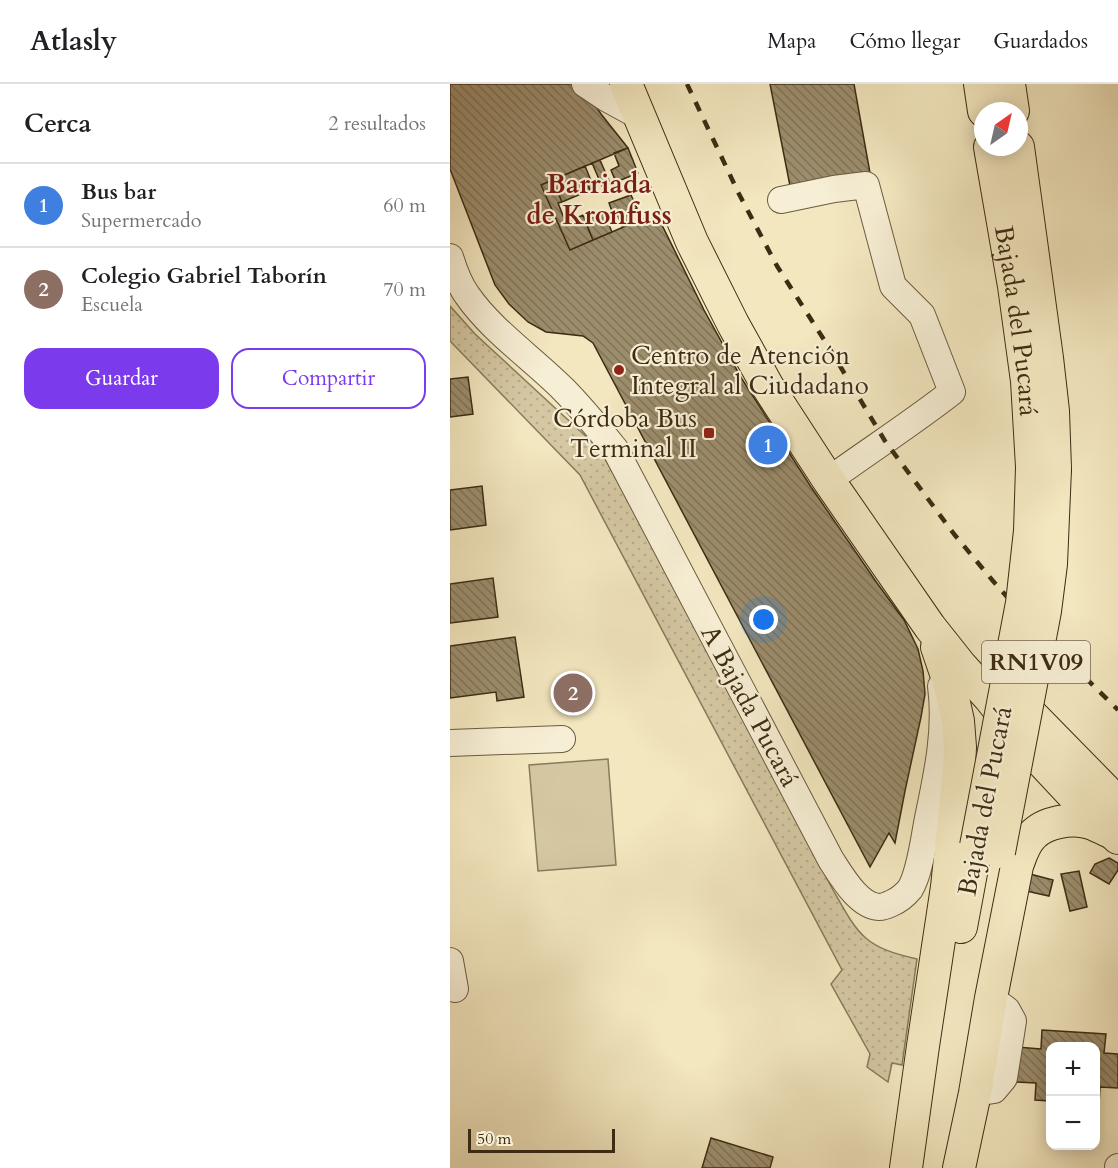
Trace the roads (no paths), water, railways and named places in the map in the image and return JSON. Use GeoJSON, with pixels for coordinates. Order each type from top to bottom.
{"type":"FeatureCollection","features":[{"type":"Feature","properties":{"kind":"main road"},"geometry":{"type":"LineString","coordinates":[[980,84],[983,102]]}},
{"type":"Feature","properties":{"kind":"main road"},"geometry":{"type":"LineString","coordinates":[[1009,84],[1012,102]]}},
{"type":"Feature","properties":{"kind":"main road"},"geometry":{"type":"LineString","coordinates":[[630,93],[669,146],[731,283],[778,372],[840,472],[1000,696],[1031,750],[1116,836]]}},
{"type":"Feature","properties":{"kind":"main road"},"geometry":{"type":"LineString","coordinates":[[630,93],[692,242],[733,324],[768,387],[829,481],[930,627],[961,666],[1000,696],[1118,803]]}},
{"type":"Feature","properties":{"kind":"main road","name":"Bajada del Pucará"},"geometry":{"type":"LineString","coordinates":[[992,156],[1014,286],[1025,369],[1044,468]]}},
{"type":"Feature","properties":{"kind":"main road","name":"Bajada del Pucará"},"geometry":{"type":"LineString","coordinates":[[948,1168],[1030,531],[1044,468],[1053,411],[1019,156]]}},
{"type":"Feature","properties":{"kind":"main road"},"geometry":{"type":"LineString","coordinates":[[906,1168],[947,887],[960,747],[958,721],[950,685],[930,627]]}},
{"type":"Feature","properties":{"kind":"main road"},"geometry":{"type":"LineString","coordinates":[[958,721],[975,706],[1000,696]]}},
{"type":"Feature","properties":{"kind":"main road"},"geometry":{"type":"LineString","coordinates":[[959,1168],[1017,866],[1023,848],[1032,835],[1059,822],[1077,820],[1089,822],[1116,836]]}},
{"type":"Feature","properties":{"kind":"main road","name":"Bajada del Pucará"},"geometry":{"type":"LineString","coordinates":[[922,1168],[931,1100],[988,849]]}},
{"type":"Feature","properties":{"kind":"lane"},"geometry":{"type":"LineString","coordinates":[[585,84],[606,98],[630,93]]}},
{"type":"Feature","properties":{"kind":"lane"},"geometry":{"type":"LineString","coordinates":[[781,200],[866,185],[894,286],[922,315],[952,392],[917,420],[840,472]]}},
{"type":"Feature","properties":{"kind":"lane","name":"A Bajada Pucará"},"geometry":{"type":"LineString","coordinates":[[450,257],[466,294],[482,313],[563,389],[590,417],[615,449],[831,860],[842,878],[856,894],[866,902],[879,907],[898,900],[910,888],[920,855],[939,762],[942,695],[930,627]]}},
{"type":"Feature","properties":{"kind":"lane"},"geometry":{"type":"LineString","coordinates":[[450,743],[562,739]]}},
{"type":"Feature","properties":{"kind":"lane"},"geometry":{"type":"LineString","coordinates":[[450,961],[455,989]]}},
{"type":"Feature","properties":{"kind":"railway"},"geometry":{"type":"LineString","coordinates":[[687,84],[739,194],[777,266],[885,441],[954,534],[993,581],[1032,625],[1118,710]]}},
{"type":"Feature","properties":{"kind":"place","name":"Centro de Atención Integral al Ciudadano"},"geometry":{"type":"Point","coordinates":[619,370]}},
{"type":"Feature","properties":{"kind":"place","name":"Córdoba Bus Terminal II"},"geometry":{"type":"Point","coordinates":[709,433]}},
{"type":"Feature","properties":{"kind":"place","name":"Bus bar"},"geometry":{"type":"Point","coordinates":[768,445]}},
{"type":"Feature","properties":{"kind":"place","name":"Colegio Gabriel Taborín"},"geometry":{"type":"Point","coordinates":[573,693]}},
{"type":"Feature","properties":{"kind":"district","name":"Barriada de Kronfuss"},"geometry":{"type":"Point","coordinates":[599,200]}}]}
